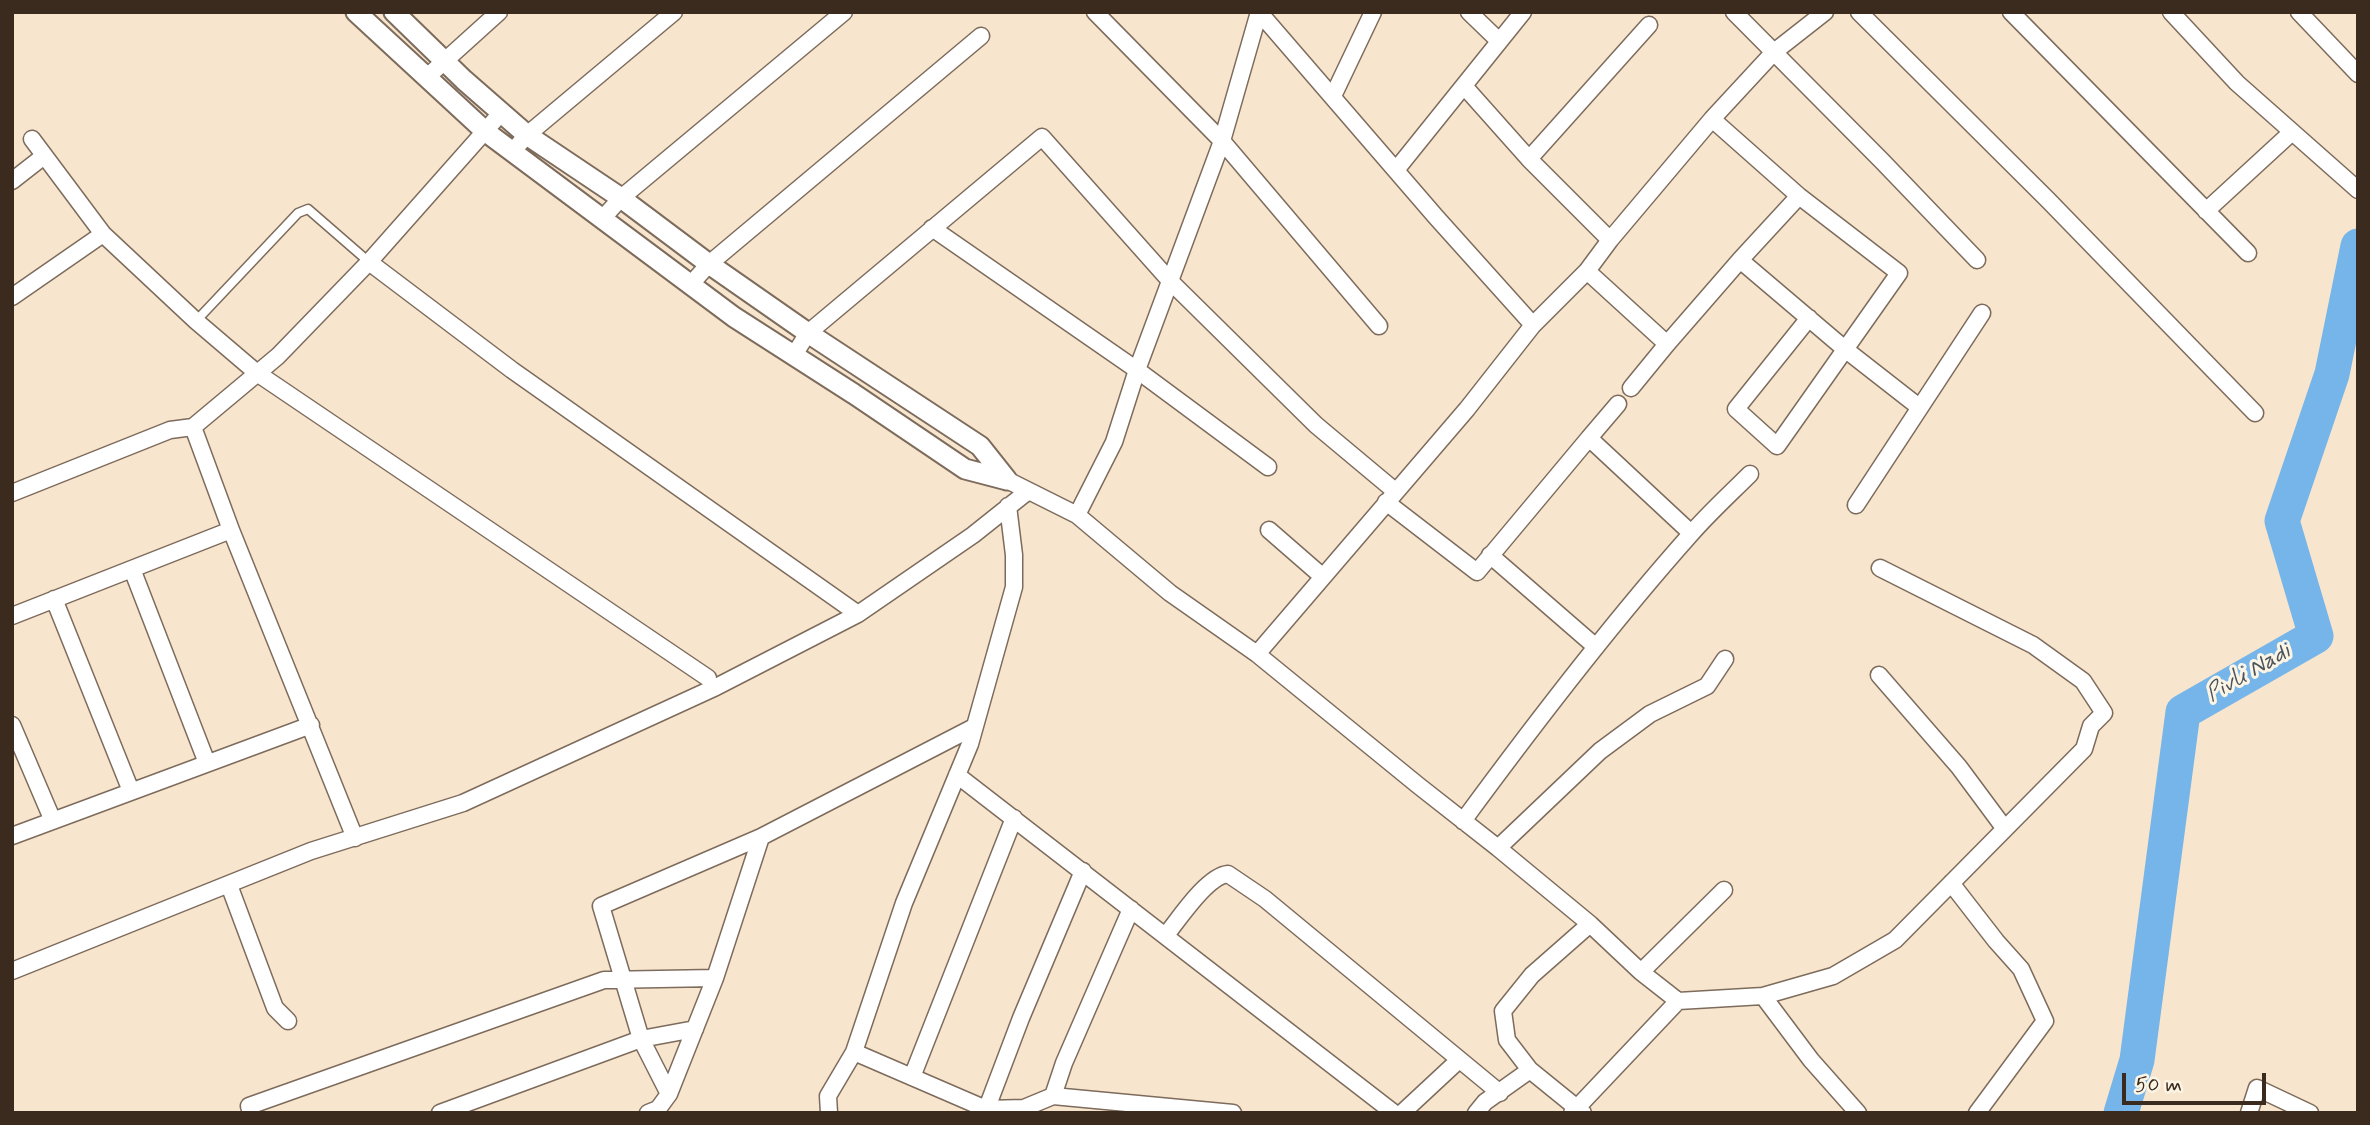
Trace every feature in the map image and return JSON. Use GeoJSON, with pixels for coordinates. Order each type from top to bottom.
{"type":"FeatureCollection","features":[{"type":"Feature","properties":{"kind":"street"},"geometry":{"type":"LineString","coordinates":[[356,12],[486,132],[734,317],[965,469],[1007,480],[1077,515],[1170,593],[1257,654],[1498,848],[1678,1001],[1763,996],[1833,976],[1895,940],[2084,749],[2091,726],[2104,713],[2083,681],[2033,645],[1880,568]]}},
{"type":"Feature","properties":{"kind":"street"},"geometry":{"type":"LineString","coordinates":[[394,12],[527,135],[621,198],[808,333],[980,446],[1007,480]]}},
{"type":"Feature","properties":{"kind":"street"},"geometry":{"type":"LineString","coordinates":[[427,77],[499,12]]}},
{"type":"Feature","properties":{"kind":"street"},"geometry":{"type":"LineString","coordinates":[[512,152],[527,135],[674,12]]}},
{"type":"Feature","properties":{"kind":"street"},"geometry":{"type":"LineString","coordinates":[[603,218],[621,198],[845,12]]}},
{"type":"Feature","properties":{"kind":"street"},"geometry":{"type":"LineString","coordinates":[[1095,12],[1222,141],[1379,326]]}},
{"type":"Feature","properties":{"kind":"street"},"geometry":{"type":"LineString","coordinates":[[1077,515],[1114,442],[1137,370],[1222,141],[1259,12]]}},
{"type":"Feature","properties":{"kind":"street"},"geometry":{"type":"LineString","coordinates":[[1259,12],[1533,325]]}},
{"type":"Feature","properties":{"kind":"street"},"geometry":{"type":"LineString","coordinates":[[1333,96],[1373,12]]}},
{"type":"Feature","properties":{"kind":"street"},"geometry":{"type":"LineString","coordinates":[[1469,12],[1499,41]]}},
{"type":"Feature","properties":{"kind":"street"},"geometry":{"type":"LineString","coordinates":[[1396,170],[1523,12]]}},
{"type":"Feature","properties":{"kind":"street"},"geometry":{"type":"LineString","coordinates":[[1734,12],[1977,260]]}},
{"type":"Feature","properties":{"kind":"street"},"geometry":{"type":"LineString","coordinates":[[1257,654],[1467,409],[1533,325],[1587,271],[1712,120],[1774,52],[1825,12]]}},
{"type":"Feature","properties":{"kind":"street"},"geometry":{"type":"LineString","coordinates":[[1859,12],[2048,200],[2255,413]]}},
{"type":"Feature","properties":{"kind":"street"},"geometry":{"type":"LineString","coordinates":[[2011,12],[2248,253]]}},
{"type":"Feature","properties":{"kind":"street"},"geometry":{"type":"LineString","coordinates":[[2171,12],[2237,83],[2354,187]]}},
{"type":"Feature","properties":{"kind":"street"},"geometry":{"type":"LineString","coordinates":[[2299,12],[2358,74]]}},
{"type":"Feature","properties":{"kind":"street"},"geometry":{"type":"LineString","coordinates":[[1529,159],[1649,25]]}},
{"type":"Feature","properties":{"kind":"street"},"geometry":{"type":"LineString","coordinates":[[691,284],[709,264],[981,36]]}},
{"type":"Feature","properties":{"kind":"street"},"geometry":{"type":"LineString","coordinates":[[1464,86],[1529,159],[1610,240]]}},
{"type":"Feature","properties":{"kind":"street"},"geometry":{"type":"LineString","coordinates":[[12,493],[170,430],[193,426],[278,356],[369,262],[501,113]]}},
{"type":"Feature","properties":{"kind":"street"},"geometry":{"type":"LineString","coordinates":[[1712,120],[1799,196],[1899,273],[1777,446],[1736,409],[1808,318]]}},
{"type":"Feature","properties":{"kind":"street"},"geometry":{"type":"LineString","coordinates":[[2206,211],[2292,132]]}},
{"type":"Feature","properties":{"kind":"street"},"geometry":{"type":"LineString","coordinates":[[794,355],[808,333],[1042,137],[1171,282],[1390,496],[1477,572],[1618,404]]}},
{"type":"Feature","properties":{"kind":"street"},"geometry":{"type":"LineString","coordinates":[[32,139],[103,234],[196,321],[257,373],[708,678]]}},
{"type":"Feature","properties":{"kind":"street"},"geometry":{"type":"LineString","coordinates":[[12,181],[44,156]]}},
{"type":"Feature","properties":{"kind":"street"},"geometry":{"type":"LineString","coordinates":[[1631,388],[1740,260],[1799,196]]}},
{"type":"Feature","properties":{"kind":"street"},"geometry":{"type":"LineString","coordinates":[[932,228],[1137,370],[1268,467]]}},
{"type":"Feature","properties":{"kind":"street"},"geometry":{"type":"LineString","coordinates":[[12,296],[103,234]]}},
{"type":"Feature","properties":{"kind":"street"},"geometry":{"type":"LineString","coordinates":[[1740,260],[1846,350],[1919,407]]}},
{"type":"Feature","properties":{"kind":"street"},"geometry":{"type":"LineString","coordinates":[[369,262],[512,370],[858,614]]}},
{"type":"Feature","properties":{"kind":"street"},"geometry":{"type":"LineString","coordinates":[[1587,271],[1667,344]]}},
{"type":"Feature","properties":{"kind":"street"},"geometry":{"type":"LineString","coordinates":[[1856,505],[1982,313]]}},
{"type":"Feature","properties":{"kind":"street"},"geometry":{"type":"LineString","coordinates":[[193,426],[231,530],[355,838]]}},
{"type":"Feature","properties":{"kind":"street"},"geometry":{"type":"LineString","coordinates":[[1589,438],[1691,533]]}},
{"type":"Feature","properties":{"kind":"street"},"geometry":{"type":"LineString","coordinates":[[1463,821],[1552,701],[1596,647],[1691,533],[1750,474]]}},
{"type":"Feature","properties":{"kind":"street"},"geometry":{"type":"LineString","coordinates":[[12,971],[311,851],[463,803],[716,687],[858,614],[963,541],[1027,492]]}},
{"type":"Feature","properties":{"kind":"street"},"geometry":{"type":"LineString","coordinates":[[829,1113],[828,1096],[854,1052],[904,903],[974,727],[1014,587],[1014,555],[1008,506]]}},
{"type":"Feature","properties":{"kind":"street"},"geometry":{"type":"LineString","coordinates":[[12,616],[231,530]]}},
{"type":"Feature","properties":{"kind":"street"},"geometry":{"type":"LineString","coordinates":[[1269,530],[1323,577]]}},
{"type":"Feature","properties":{"kind":"street"},"geometry":{"type":"LineString","coordinates":[[1490,555],[1596,647]]}},
{"type":"Feature","properties":{"kind":"street"},"geometry":{"type":"LineString","coordinates":[[132,569],[207,763]]}},
{"type":"Feature","properties":{"kind":"street"},"geometry":{"type":"LineString","coordinates":[[54,599],[131,791]]}},
{"type":"Feature","properties":{"kind":"street"},"geometry":{"type":"LineString","coordinates":[[1498,848],[1600,751],[1650,714],[1707,686],[1725,659]]}},
{"type":"Feature","properties":{"kind":"street"},"geometry":{"type":"LineString","coordinates":[[1879,675],[1959,767],[2005,830]]}},
{"type":"Feature","properties":{"kind":"street"},"geometry":{"type":"LineString","coordinates":[[12,725],[53,821]]}},
{"type":"Feature","properties":{"kind":"street"},"geometry":{"type":"LineString","coordinates":[[12,836],[311,725]]}},
{"type":"Feature","properties":{"kind":"street"},"geometry":{"type":"LineString","coordinates":[[669,1094],[641,1039],[601,906],[761,837],[974,727]]}},
{"type":"Feature","properties":{"kind":"street"},"geometry":{"type":"LineString","coordinates":[[957,775],[1394,1113]]}},
{"type":"Feature","properties":{"kind":"street"},"geometry":{"type":"LineString","coordinates":[[912,1077],[1014,818]]}},
{"type":"Feature","properties":{"kind":"street"},"geometry":{"type":"LineString","coordinates":[[648,1113],[658,1109],[669,1094],[715,978],[761,837]]}},
{"type":"Feature","properties":{"kind":"street"},"geometry":{"type":"LineString","coordinates":[[985,1111],[1083,872]]}},
{"type":"Feature","properties":{"kind":"street"},"geometry":{"type":"LineString","coordinates":[[1166,935],[1211,882],[1228,873],[1265,899],[1500,1093]]}},
{"type":"Feature","properties":{"kind":"street"},"geometry":{"type":"LineString","coordinates":[[1951,883],[2021,970],[2045,1021],[1977,1113]]}},
{"type":"Feature","properties":{"kind":"street"},"geometry":{"type":"LineString","coordinates":[[229,885],[275,1008],[288,1021]]}},
{"type":"Feature","properties":{"kind":"street"},"geometry":{"type":"LineString","coordinates":[[1641,972],[1724,890]]}},
{"type":"Feature","properties":{"kind":"street"},"geometry":{"type":"LineString","coordinates":[[1053,1096],[1064,1063],[1131,909]]}},
{"type":"Feature","properties":{"kind":"street"},"geometry":{"type":"LineString","coordinates":[[1590,924],[1532,975],[1503,1012],[1507,1040],[1530,1070],[1577,1111],[1678,1001]]}},
{"type":"Feature","properties":{"kind":"street"},"geometry":{"type":"LineString","coordinates":[[251,1113],[249,1106],[262,1101],[604,980],[715,978]]}},
{"type":"Feature","properties":{"kind":"street"},"geometry":{"type":"LineString","coordinates":[[1763,996],[1811,1060],[1858,1113]]}},
{"type":"Feature","properties":{"kind":"street"},"geometry":{"type":"LineString","coordinates":[[440,1113],[641,1039],[695,1029]]}},
{"type":"Feature","properties":{"kind":"street"},"geometry":{"type":"LineString","coordinates":[[854,1052],[985,1111],[1026,1111],[1053,1096],[1233,1113]]}},
{"type":"Feature","properties":{"kind":"street"},"geometry":{"type":"LineString","coordinates":[[1402,1113],[1459,1060]]}},
{"type":"Feature","properties":{"kind":"street"},"geometry":{"type":"LineString","coordinates":[[1476,1113],[1485,1102],[1530,1070]]}},
{"type":"Feature","properties":{"kind":"street"},"geometry":{"type":"LineString","coordinates":[[2252,1106],[2257,1088],[2310,1113]]}},
{"type":"Feature","properties":{"kind":"lane"},"geometry":{"type":"LineString","coordinates":[[196,321],[298,213],[308,209],[369,262]]}},
{"type":"Feature","properties":{"kind":"waterway","name":"Pivli Nadi"},"geometry":{"type":"LineString","coordinates":[[2121,1113],[2137,1060],[2183,712],[2316,636],[2282,521],[2332,374],[2358,246]]}}]}
